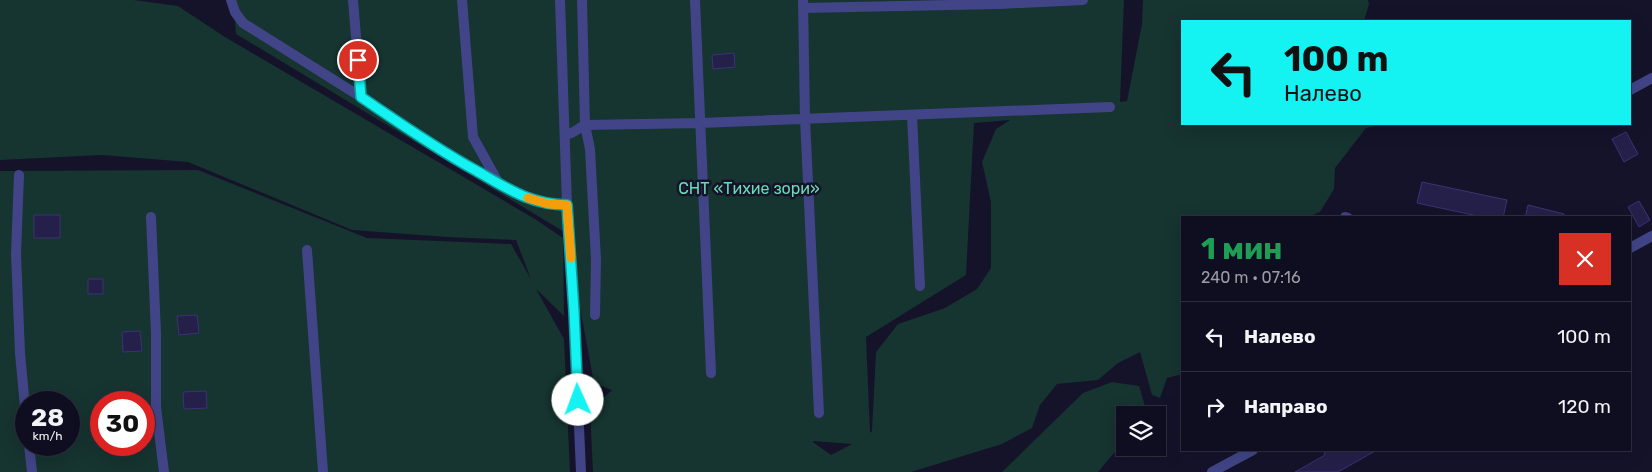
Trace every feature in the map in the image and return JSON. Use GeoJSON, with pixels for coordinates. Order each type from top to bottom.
{"type":"FeatureCollection","features":[{"type":"Feature","properties":{"kind":"street"},"geometry":{"type":"LineString","coordinates":[[231,0],[235,12],[243,22],[361,97],[441,151],[515,193],[548,204],[567,205]]}},
{"type":"Feature","properties":{"kind":"street"},"geometry":{"type":"LineString","coordinates":[[353,0],[361,97]]}},
{"type":"Feature","properties":{"kind":"street"},"geometry":{"type":"LineString","coordinates":[[462,0],[474,137],[499,184]]}},
{"type":"Feature","properties":{"kind":"street"},"geometry":{"type":"LineString","coordinates":[[560,0],[567,205],[581,472]]}},
{"type":"Feature","properties":{"kind":"street"},"geometry":{"type":"LineString","coordinates":[[582,0],[585,125],[590,150],[596,260],[595,315]]}},
{"type":"Feature","properties":{"kind":"street"},"geometry":{"type":"LineString","coordinates":[[696,0],[711,373]]}},
{"type":"Feature","properties":{"kind":"street"},"geometry":{"type":"LineString","coordinates":[[819,413],[805,119],[803,4],[999,4],[1083,0]]}},
{"type":"Feature","properties":{"kind":"street"},"geometry":{"type":"LineString","coordinates":[[1631,89],[1652,78]]}},
{"type":"Feature","properties":{"kind":"street"},"geometry":{"type":"LineString","coordinates":[[565,135],[570,135],[577,128],[585,125],[700,123],[1110,107]]}},
{"type":"Feature","properties":{"kind":"street"},"geometry":{"type":"LineString","coordinates":[[912,115],[920,286]]}},
{"type":"Feature","properties":{"kind":"street"},"geometry":{"type":"LineString","coordinates":[[20,175],[16,254],[24,391]]}},
{"type":"Feature","properties":{"kind":"street"},"geometry":{"type":"LineString","coordinates":[[151,217],[156,333],[156,407],[164,472]]}},
{"type":"Feature","properties":{"kind":"street"},"geometry":{"type":"LineString","coordinates":[[1631,247],[1652,236]]}},
{"type":"Feature","properties":{"kind":"street"},"geometry":{"type":"LineString","coordinates":[[308,250],[323,472]]}},
{"type":"Feature","properties":{"kind":"street"},"geometry":{"type":"LineString","coordinates":[[1212,472],[1251,451]]}},
{"type":"Feature","properties":{"kind":"street"},"geometry":{"type":"LineString","coordinates":[[30,456],[32,472]]}},
{"type":"Feature","properties":{"kind":"green space"},"geometry":{"type":"Polygon","coordinates":[[[0,0],[134,0],[178,6],[225,37],[535,219],[563,238],[564,316],[536,289],[564,339],[570,472],[0,472],[0,171],[198,170],[367,238],[511,244],[531,279],[516,240],[352,230],[188,162],[102,155],[0,160],[0,0]]]}},
{"type":"Feature","properties":{"kind":"green space","name":"СНТ «Тихие зори»"},"geometry":{"type":"Polygon","coordinates":[[[233,0],[1124,0],[1120,102],[1127,101],[1142,24],[1143,0],[1368,0],[1369,4],[1364,20],[1181,20],[1181,125],[1380,125],[1366,128],[1335,168],[1334,189],[1320,212],[1310,216],[1181,216],[1181,374],[1167,378],[1160,398],[1152,395],[1140,352],[1118,363],[1098,380],[1057,384],[1040,405],[1032,428],[1002,444],[911,472],[593,472],[590,410],[612,390],[594,383],[566,233],[236,34],[233,0]],[[1010,120],[974,123],[966,275],[866,337],[870,433],[872,431],[876,352],[898,324],[945,308],[977,289],[991,268],[991,202],[982,162],[996,129],[1010,120]],[[813,441],[831,455],[852,444],[813,441]]]}},
{"type":"Feature","properties":{"kind":"green space"},"geometry":{"type":"Polygon","coordinates":[[[1112,382],[1139,386],[1145,406],[1116,406],[1116,451],[1098,472],[1002,472],[1083,393],[1112,382]]]}},
{"type":"Feature","properties":{"kind":"building"},"geometry":{"type":"Polygon","coordinates":[[[734,53],[735,67],[713,69],[712,55],[734,53]]]}},
{"type":"Feature","properties":{"kind":"building"},"geometry":{"type":"Polygon","coordinates":[[[1626,132],[1638,154],[1624,162],[1612,139],[1626,132]]]}},
{"type":"Feature","properties":{"kind":"building"},"geometry":{"type":"Polygon","coordinates":[[[1422,182],[1507,200],[1503,216],[1478,216],[1417,203],[1422,182]]]}},
{"type":"Feature","properties":{"kind":"building"},"geometry":{"type":"Polygon","coordinates":[[[1639,201],[1650,220],[1639,227],[1628,207],[1639,201]]]}},
{"type":"Feature","properties":{"kind":"building"},"geometry":{"type":"Polygon","coordinates":[[[1528,205],[1564,214],[1564,216],[1525,216],[1528,205]]]}},
{"type":"Feature","properties":{"kind":"building"},"geometry":{"type":"Polygon","coordinates":[[[34,215],[60,215],[60,238],[34,238],[34,215]]]}},
{"type":"Feature","properties":{"kind":"building"},"geometry":{"type":"Polygon","coordinates":[[[88,279],[103,279],[103,294],[88,294],[88,279]]]}},
{"type":"Feature","properties":{"kind":"building"},"geometry":{"type":"Polygon","coordinates":[[[197,315],[199,333],[179,335],[177,316],[197,315]]]}},
{"type":"Feature","properties":{"kind":"building"},"geometry":{"type":"Polygon","coordinates":[[[140,331],[142,351],[123,352],[122,332],[140,331]]]}},
{"type":"Feature","properties":{"kind":"building"},"geometry":{"type":"Polygon","coordinates":[[[206,391],[207,408],[184,409],[183,392],[206,391]]]}},
{"type":"Feature","properties":{"kind":"building"},"geometry":{"type":"Polygon","coordinates":[[[1327,451],[1375,451],[1338,472],[1295,472],[1325,455],[1324,453],[1327,451]]]}},
{"type":"Feature","properties":{"kind":"slow traffic"},"geometry":{"type":"LineString","coordinates":[[528,198],[548,204],[567,205],[571,258]]}},
{"type":"Feature","properties":{"kind":"route"},"geometry":{"type":"LineString","coordinates":[[358,60],[361,97],[441,151],[515,193],[548,204],[567,205],[578,400]]}}]}
